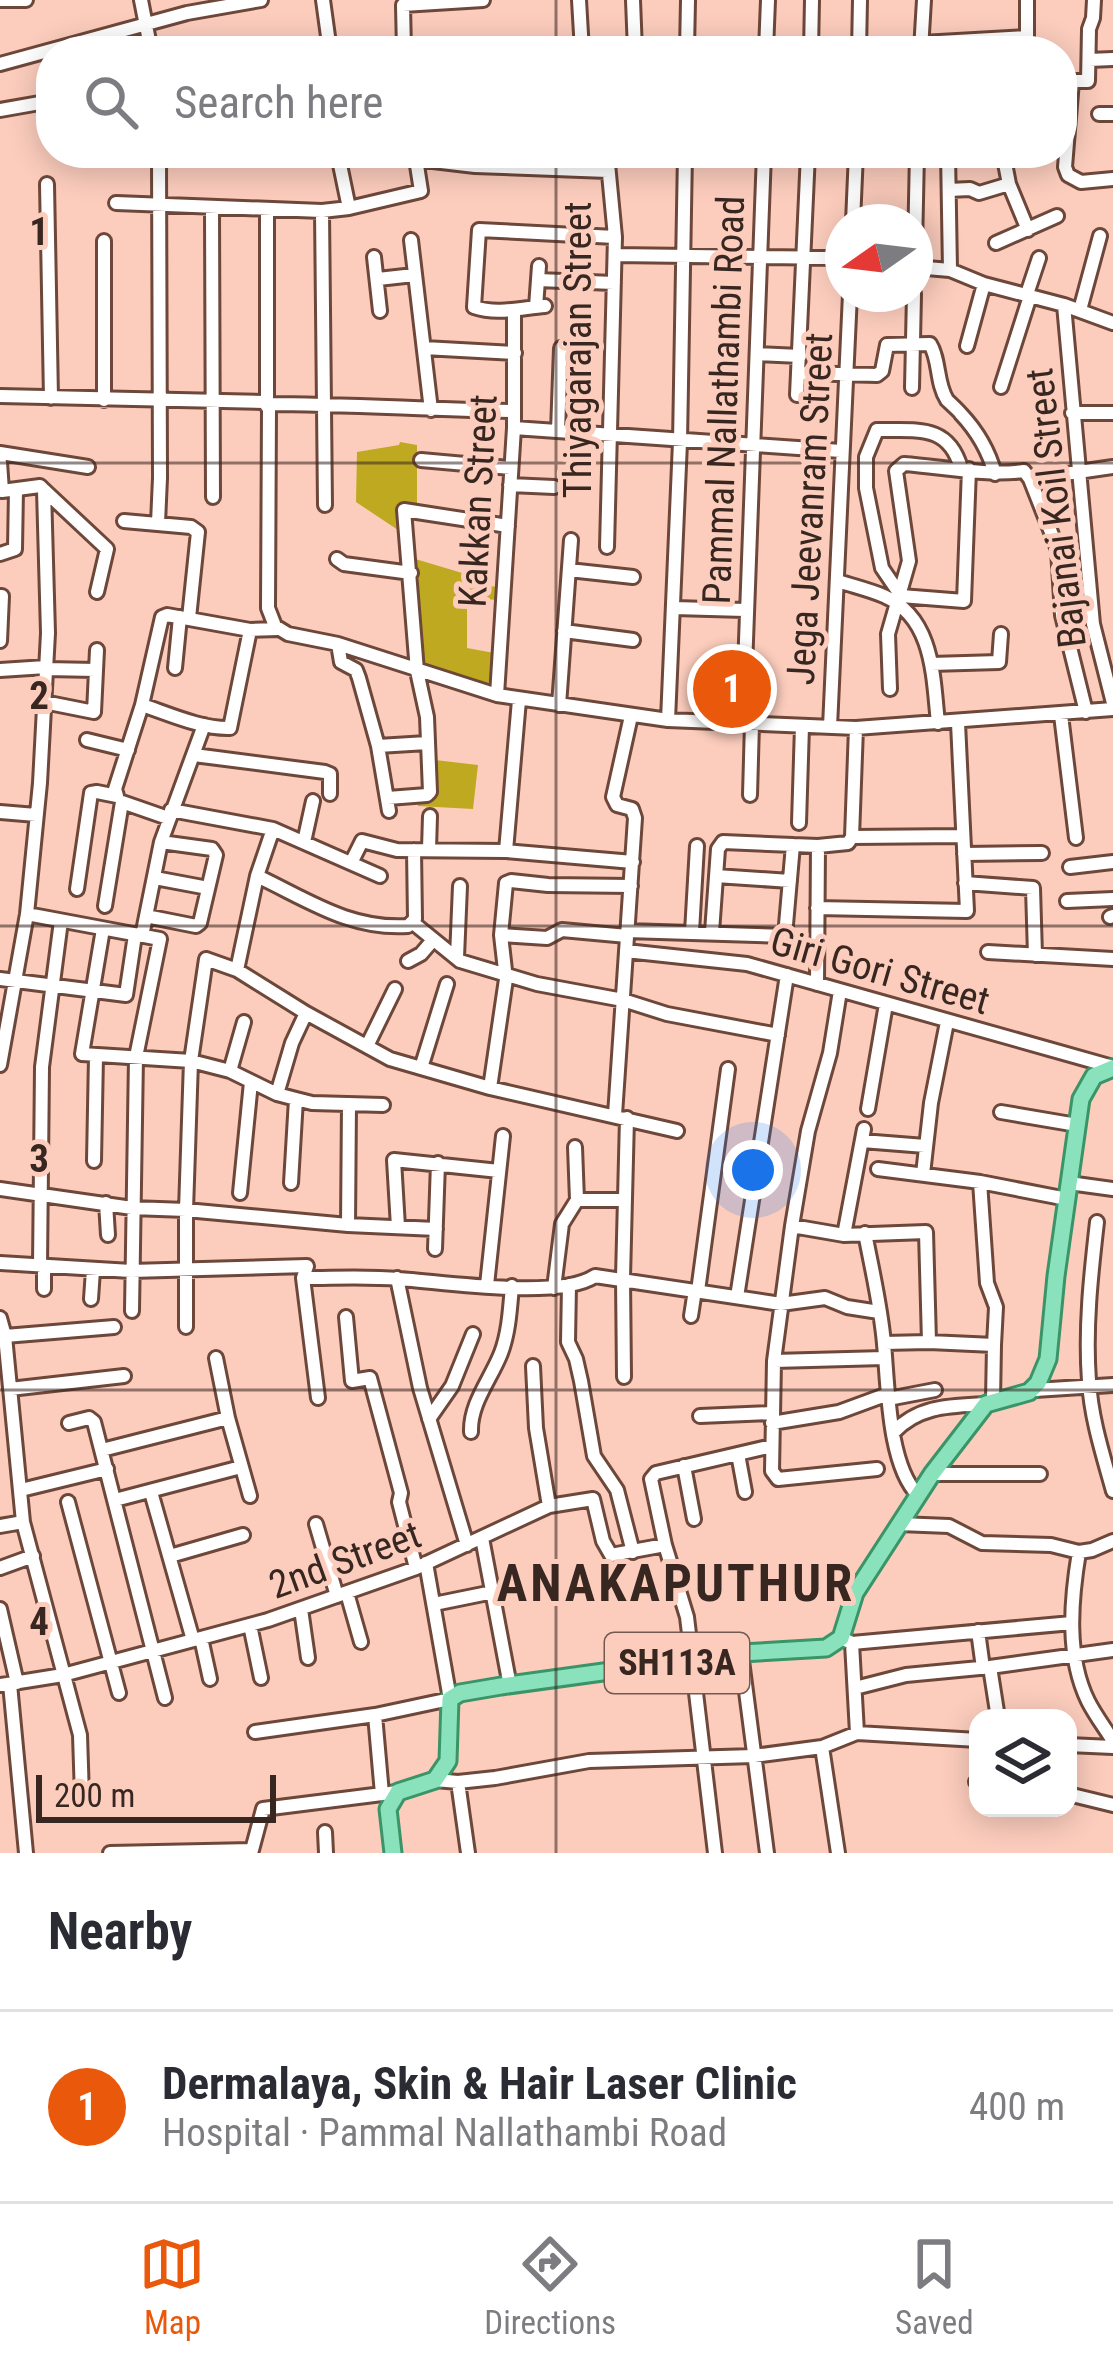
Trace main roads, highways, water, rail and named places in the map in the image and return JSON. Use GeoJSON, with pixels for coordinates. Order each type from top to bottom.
{"type":"FeatureCollection","features":[{"type":"Feature","properties":{"kind":"main road","name":"SH113A"},"geometry":{"type":"LineString","coordinates":[[393,1853],[390,1793],[435,1780],[448,1761],[450,1699],[460,1693],[741,1653],[826,1648],[846,1640],[855,1593],[932,1474],[989,1402],[1035,1390],[1048,1359],[1081,1099],[1094,1076],[1113,1068]]}},
{"type":"Feature","properties":{"kind":"place","name":"Dermalaya, Skin & Hair Laser Clinic"},"geometry":{"type":"Point","coordinates":[732,689]}},
{"type":"Feature","properties":{"kind":"district","name":"ANAKAPUTHUR"},"geometry":{"type":"Point","coordinates":[676,1583]}}]}
